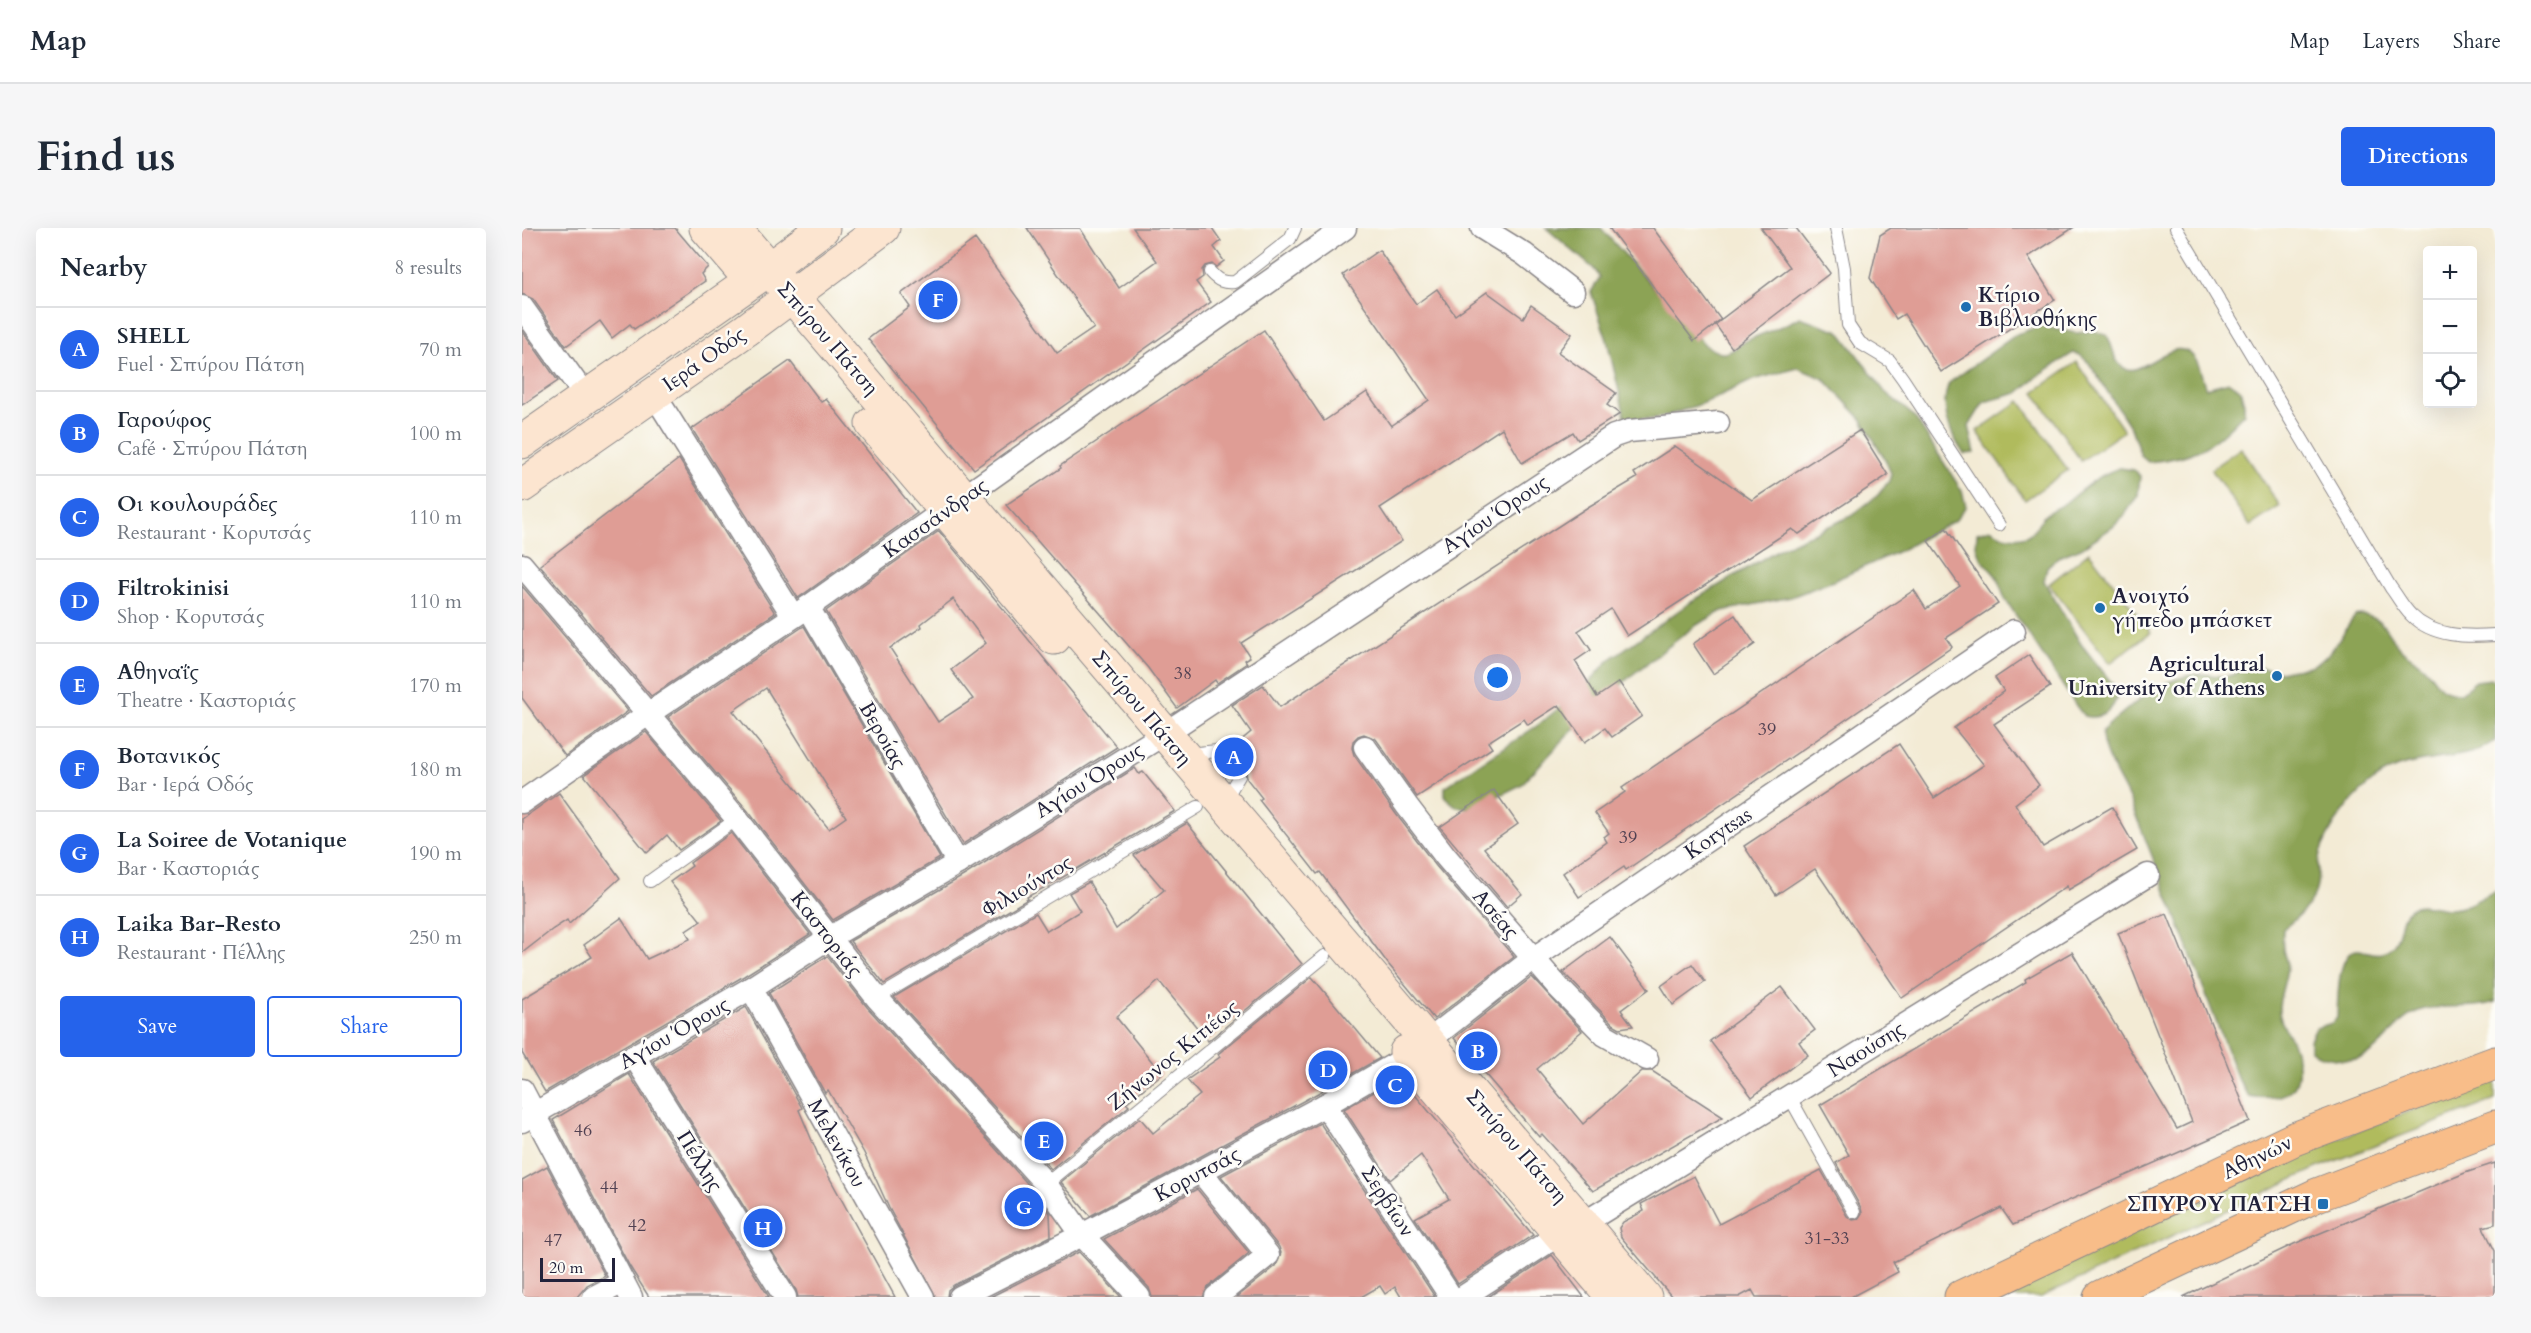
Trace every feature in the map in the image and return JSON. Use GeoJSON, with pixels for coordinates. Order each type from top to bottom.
{"type":"FeatureCollection","features":[{"type":"Feature","properties":{"kind":"highway","name":"Αθηνών"},"geometry":{"type":"LineString","coordinates":[[1961,1297],[2294,1139],[2495,1063]]}},
{"type":"Feature","properties":{"kind":"highway"},"geometry":{"type":"LineString","coordinates":[[2100,1297],[2316,1195],[2495,1126]]}},
{"type":"Feature","properties":{"kind":"street","name":"Σπύρου Πάτση"},"geometry":{"type":"LineString","coordinates":[[706,228],[760,275],[1164,745],[1325,957],[1419,1049]]}},
{"type":"Feature","properties":{"kind":"street","name":"Σπύρου Πάτση"},"geometry":{"type":"LineString","coordinates":[[734,228],[760,275]]}},
{"type":"Feature","properties":{"kind":"street","name":"Ιερά Οδός"},"geometry":{"type":"LineString","coordinates":[[522,442],[760,275],[823,228]]}},
{"type":"Feature","properties":{"kind":"street","name":"Ιερά Οδός"},"geometry":{"type":"LineString","coordinates":[[522,486],[884,228]]}},
{"type":"Feature","properties":{"kind":"street","name":"Κασσάνδρας"},"geometry":{"type":"LineString","coordinates":[[522,802],[955,504],[1345,228]]}},
{"type":"Feature","properties":{"kind":"street"},"geometry":{"type":"LineString","coordinates":[[1482,228],[1524,254],[1573,292]]}},
{"type":"Feature","properties":{"kind":"street"},"geometry":{"type":"LineString","coordinates":[[522,307],[586,397]]}},
{"type":"Feature","properties":{"kind":"street","name":"Βεροίας"},"geometry":{"type":"LineString","coordinates":[[654,394],[800,611],[958,863]]}},
{"type":"Feature","properties":{"kind":"street","name":"Αγίου Όρους"},"geometry":{"type":"LineString","coordinates":[[528,1117],[752,988],[829,938],[1164,745],[1614,436],[1629,431],[1718,423]]}},
{"type":"Feature","properties":{"kind":"street","name":"Καστοριάς"},"geometry":{"type":"LineString","coordinates":[[522,565],[737,819],[877,998],[1046,1184],[1082,1235],[1139,1297]]}},
{"type":"Feature","properties":{"kind":"street","name":"Korytsas"},"geometry":{"type":"LineString","coordinates":[[1419,1049],[1534,958],[2014,631]]}},
{"type":"Feature","properties":{"kind":"street","name":"Ασέας"},"geometry":{"type":"LineString","coordinates":[[1365,747],[1446,857],[1594,1026],[1617,1043],[1647,1059]]}},
{"type":"Feature","properties":{"kind":"street","name":"Σπύρου Πάτση"},"geometry":{"type":"LineString","coordinates":[[1210,805],[1572,1229],[1645,1297]]}},
{"type":"Feature","properties":{"kind":"street","name":"Ναούσης"},"geometry":{"type":"LineString","coordinates":[[1463,1297],[2148,875]]}},
{"type":"Feature","properties":{"kind":"street","name":"Μελενίκου"},"geometry":{"type":"LineString","coordinates":[[752,988],[923,1297]]}},
{"type":"Feature","properties":{"kind":"street","name":"Κορυτσάς"},"geometry":{"type":"LineString","coordinates":[[960,1297],[1325,1106],[1419,1049]]}},
{"type":"Feature","properties":{"kind":"street","name":"Πέλλης"},"geometry":{"type":"LineString","coordinates":[[634,1056],[785,1297]]}},
{"type":"Feature","properties":{"kind":"street"},"geometry":{"type":"LineString","coordinates":[[522,1090],[528,1117],[627,1289],[594,1297]]}},
{"type":"Feature","properties":{"kind":"street","name":"Σερβίων"},"geometry":{"type":"LineString","coordinates":[[1325,1106],[1451,1297]]}},
{"type":"Feature","properties":{"kind":"street"},"geometry":{"type":"LineString","coordinates":[[1201,1172],[1268,1255],[1216,1297]]}},
{"type":"Feature","properties":{"kind":"street","name":"Σπύρου Πάτση"},"geometry":{"type":"LineString","coordinates":[[1572,1229],[1613,1297]]}},
{"type":"Feature","properties":{"kind":"lane"},"geometry":{"type":"LineString","coordinates":[[1210,272],[1216,279],[1225,283],[1235,282],[1290,239],[1295,228]]}},
{"type":"Feature","properties":{"kind":"lane"},"geometry":{"type":"LineString","coordinates":[[1836,228],[1844,268],[1846,315],[1853,335],[1860,343],[1890,361],[1999,525]]}},
{"type":"Feature","properties":{"kind":"lane"},"geometry":{"type":"LineString","coordinates":[[2176,228],[2385,578],[2411,615],[2433,629],[2448,634],[2495,635]]}},
{"type":"Feature","properties":{"kind":"lane"},"geometry":{"type":"LineString","coordinates":[[1164,745],[1217,751],[1239,776],[1210,805]]}},
{"type":"Feature","properties":{"kind":"lane","name":"Φιλιούντος"},"geometry":{"type":"LineString","coordinates":[[877,998],[1210,805]]}},
{"type":"Feature","properties":{"kind":"lane"},"geometry":{"type":"LineString","coordinates":[[650,881],[737,819]]}},
{"type":"Feature","properties":{"kind":"lane","name":"Ζήνωνος Κιτιέως"},"geometry":{"type":"LineString","coordinates":[[1046,1184],[1325,957]]}},
{"type":"Feature","properties":{"kind":"lane"},"geometry":{"type":"LineString","coordinates":[[1789,1096],[1854,1212]]}},
{"type":"Feature","properties":{"kind":"green space"},"geometry":{"type":"Polygon","coordinates":[[[1546,228],[1601,228],[1706,346],[1717,352],[1727,353],[1745,341],[1800,317],[1839,331],[1885,392],[1914,416],[1962,491],[1966,506],[1956,520],[1901,550],[1833,581],[1791,597],[1722,611],[1695,626],[1632,675],[1582,720],[1521,785],[1474,808],[1457,807],[1445,797],[1445,787],[1538,725],[1585,687],[1609,660],[1691,602],[1779,549],[1851,516],[1878,495],[1889,481],[1891,474],[1862,420],[1824,379],[1798,368],[1753,380],[1704,403],[1669,415],[1652,419],[1625,417],[1607,340],[1591,292],[1600,277],[1594,269],[1546,228]]]}},
{"type":"Feature","properties":{"kind":"green space"},"geometry":{"type":"Polygon","coordinates":[[[2040,326],[2076,333],[2095,331],[2107,335],[2117,361],[2125,369],[2135,369],[2178,349],[2188,352],[2200,368],[2206,388],[2229,382],[2240,389],[2244,413],[2222,435],[2202,449],[2179,457],[2148,462],[2141,456],[2131,428],[2089,363],[2080,355],[2073,353],[2042,373],[2018,393],[1984,402],[1969,426],[1975,453],[1964,454],[1950,429],[1946,411],[1945,401],[1949,383],[2017,334],[2040,326]]]}},
{"type":"Feature","properties":{"kind":"green space"},"geometry":{"type":"Polygon","coordinates":[[[2077,362],[2124,431],[2081,461],[2034,392],[2077,362]]]}},
{"type":"Feature","properties":{"kind":"green space"},"geometry":{"type":"Polygon","coordinates":[[[2020,401],[2068,470],[2025,500],[1977,431],[2020,401]]]}},
{"type":"Feature","properties":{"kind":"green space"},"geometry":{"type":"Polygon","coordinates":[[[2241,448],[2280,506],[2250,526],[2211,469],[2241,448]]]}},
{"type":"Feature","properties":{"kind":"green space"},"geometry":{"type":"Polygon","coordinates":[[[2120,468],[2134,470],[2140,476],[2138,495],[2124,516],[2113,527],[2081,548],[2058,557],[2047,567],[2044,581],[2081,644],[2119,692],[2107,713],[2091,717],[2084,716],[2077,707],[2005,599],[1996,576],[1982,560],[1976,546],[1977,533],[1991,529],[2008,537],[2026,536],[2033,532],[2047,513],[2065,503],[2097,478],[2120,468]]]}},
{"type":"Feature","properties":{"kind":"green space","name":"Ανοιχτό γήπεδο μπάσκετ"},"geometry":{"type":"Polygon","coordinates":[[[2089,552],[2151,632],[2110,663],[2049,584],[2089,552]]]}},
{"type":"Feature","properties":{"kind":"green space"},"geometry":{"type":"Polygon","coordinates":[[[2356,615],[2374,618],[2384,626],[2396,644],[2422,665],[2447,691],[2461,693],[2476,681],[2491,679],[2495,682],[2495,741],[2473,752],[2411,763],[2388,772],[2361,792],[2339,817],[2321,851],[2317,886],[2312,899],[2299,916],[2283,929],[2283,950],[2287,966],[2279,1011],[2295,1050],[2298,1076],[2295,1085],[2283,1095],[2248,1096],[2237,1077],[2129,799],[2108,757],[2102,731],[2147,695],[2173,680],[2200,674],[2228,676],[2253,667],[2281,672],[2313,665],[2329,653],[2356,615]]]}},
{"type":"Feature","properties":{"kind":"green space"},"geometry":{"type":"Polygon","coordinates":[[[2495,891],[2495,1002],[2478,1006],[2425,1009],[2412,1014],[2375,1050],[2352,1060],[2322,1056],[2310,1049],[2310,1040],[2316,1028],[2332,1023],[2337,1018],[2338,989],[2342,967],[2351,952],[2359,950],[2377,954],[2385,952],[2396,940],[2405,913],[2417,905],[2455,909],[2495,891]]]}},
{"type":"Feature","properties":{"kind":"green space"},"geometry":{"type":"Polygon","coordinates":[[[2495,1078],[2495,1100],[2317,1168],[2041,1297],[2003,1297],[2011,1290],[2306,1151],[2495,1078]]]}},
{"type":"Feature","properties":{"kind":"building"},"geometry":{"type":"Polygon","coordinates":[[[522,228],[675,228],[708,267],[701,274],[705,281],[634,329],[630,324],[612,338],[600,321],[566,346],[533,299],[522,294],[522,228]]]}},
{"type":"Feature","properties":{"kind":"building"},"geometry":{"type":"Polygon","coordinates":[[[1027,228],[1080,228],[1119,288],[1157,261],[1133,228],[1212,228],[1221,241],[1214,247],[1224,261],[1216,267],[1212,264],[1205,266],[1202,270],[1203,277],[1196,282],[1211,302],[974,469],[868,339],[910,307],[901,294],[975,239],[1057,353],[1094,328],[1027,228]]]}},
{"type":"Feature","properties":{"kind":"building"},"geometry":{"type":"Polygon","coordinates":[[[1609,228],[1653,228],[1721,320],[1694,341],[1609,228]]]}},
{"type":"Feature","properties":{"kind":"building"},"geometry":{"type":"Polygon","coordinates":[[[1761,228],[1796,228],[1830,273],[1732,348],[1715,324],[1790,267],[1761,228]]]}},
{"type":"Feature","properties":{"kind":"building","name":"Κτίριο Βιβλιοθήκης"},"geometry":{"type":"Polygon","coordinates":[[[1891,228],[2073,228],[2028,257],[2055,300],[1941,372],[1904,314],[1896,319],[1870,278],[1880,235],[1891,228]]]}},
{"type":"Feature","properties":{"kind":"building"},"geometry":{"type":"Polygon","coordinates":[[[1379,250],[1416,304],[1437,289],[1455,315],[1487,292],[1523,318],[1531,305],[1572,334],[1558,352],[1616,393],[1607,405],[1620,414],[1578,440],[1573,432],[1522,463],[1502,428],[1380,508],[1402,541],[1241,643],[1250,657],[1245,660],[1247,663],[1217,683],[1215,680],[1177,708],[1148,668],[1006,505],[1061,468],[1060,466],[1264,330],[1324,421],[1367,392],[1391,426],[1429,400],[1343,275],[1379,250]]]}},
{"type":"Feature","properties":{"kind":"building"},"geometry":{"type":"Polygon","coordinates":[[[522,330],[558,381],[522,405],[522,330]]]}},
{"type":"Feature","properties":{"kind":"building"},"geometry":{"type":"Polygon","coordinates":[[[790,361],[821,402],[826,399],[917,513],[798,598],[692,429],[790,361]]]}},
{"type":"Feature","properties":{"kind":"building"},"geometry":{"type":"Polygon","coordinates":[[[1860,430],[1888,475],[1799,534],[1792,529],[1627,636],[1611,609],[1578,631],[1591,650],[1575,661],[1597,697],[1619,682],[1642,716],[1612,737],[1605,728],[1585,742],[1559,705],[1528,725],[1524,719],[1488,742],[1492,748],[1417,797],[1376,739],[1364,734],[1353,741],[1354,755],[1396,814],[1436,866],[1514,957],[1434,1019],[1389,965],[1320,872],[1317,874],[1259,800],[1262,798],[1247,779],[1246,771],[1228,751],[1251,732],[1232,705],[1263,685],[1280,707],[1588,507],[1637,478],[1634,473],[1675,446],[1752,500],[1860,430]]]}},
{"type":"Feature","properties":{"kind":"building"},"geometry":{"type":"Polygon","coordinates":[[[679,459],[775,613],[651,696],[540,565],[679,459]]]}},
{"type":"Feature","properties":{"kind":"building"},"geometry":{"type":"Polygon","coordinates":[[[1946,528],[1998,604],[1946,638],[1952,647],[1626,870],[1624,867],[1579,897],[1563,873],[1607,842],[1604,837],[1609,833],[1595,813],[1625,792],[1622,788],[1914,590],[1926,609],[1960,586],[1928,541],[1946,528]]]}},
{"type":"Feature","properties":{"kind":"building"},"geometry":{"type":"Polygon","coordinates":[[[939,531],[1117,747],[963,844],[826,611],[939,531]],[[953,599],[921,624],[922,627],[890,648],[938,722],[973,699],[951,670],[986,643],[953,599]]]}},
{"type":"Feature","properties":{"kind":"building"},"geometry":{"type":"Polygon","coordinates":[[[522,586],[628,711],[565,756],[522,698],[522,586]]]}},
{"type":"Feature","properties":{"kind":"building"},"geometry":{"type":"Polygon","coordinates":[[[1735,615],[1755,644],[1713,674],[1693,644],[1735,615]]]}},
{"type":"Feature","properties":{"kind":"building"},"geometry":{"type":"Polygon","coordinates":[[[804,626],[940,858],[833,920],[748,811],[668,717],[804,626]],[[766,688],[733,711],[829,829],[846,817],[766,688]]]}},
{"type":"Feature","properties":{"kind":"building"},"geometry":{"type":"Polygon","coordinates":[[[2029,655],[2050,687],[1994,724],[2039,785],[2015,804],[2043,847],[2112,807],[2137,850],[2068,890],[2067,886],[1902,998],[1815,869],[1776,895],[1744,846],[1899,744],[1934,798],[1984,765],[1954,728],[2004,691],[1995,678],[2029,655]]]}},
{"type":"Feature","properties":{"kind":"building"},"geometry":{"type":"Polygon","coordinates":[[[646,732],[721,821],[679,850],[667,835],[647,853],[584,775],[646,732]]]}},
{"type":"Feature","properties":{"kind":"building"},"geometry":{"type":"Polygon","coordinates":[[[1135,768],[1139,774],[1143,772],[1175,811],[884,984],[850,941],[965,875],[1135,768]]]}},
{"type":"Feature","properties":{"kind":"building"},"geometry":{"type":"Polygon","coordinates":[[[1494,790],[1518,824],[1484,848],[1522,894],[1507,907],[1440,827],[1494,790]]]}},
{"type":"Feature","properties":{"kind":"building"},"geometry":{"type":"Polygon","coordinates":[[[559,793],[620,878],[569,924],[567,920],[522,953],[522,819],[559,793]]]}},
{"type":"Feature","properties":{"kind":"building"},"geometry":{"type":"Polygon","coordinates":[[[1187,823],[1302,964],[1208,1041],[1159,981],[1116,1017],[1162,1074],[1126,1103],[1129,1106],[1051,1169],[894,997],[1036,913],[1047,931],[1080,911],[1069,893],[1089,882],[1116,929],[1164,890],[1134,855],[1187,823]]]}},
{"type":"Feature","properties":{"kind":"building"},"geometry":{"type":"Polygon","coordinates":[[[731,833],[810,934],[744,976],[545,1092],[522,1053],[522,999],[592,957],[584,945],[621,918],[647,959],[690,939],[686,931],[701,921],[670,882],[692,866],[690,863],[731,833]]]}},
{"type":"Feature","properties":{"kind":"building"},"geometry":{"type":"Polygon","coordinates":[[[2167,914],[2250,1121],[2013,1225],[2001,1208],[1893,1262],[1898,1272],[1851,1297],[1756,1297],[1752,1290],[1739,1297],[1672,1297],[1621,1237],[1619,1228],[1623,1222],[1644,1211],[1641,1204],[1694,1176],[1719,1224],[1821,1170],[1847,1216],[1853,1220],[1858,1219],[1862,1213],[1861,1208],[1836,1163],[1849,1155],[1820,1105],[2072,952],[2177,1129],[2192,1122],[2118,933],[2167,914]]]}},
{"type":"Feature","properties":{"kind":"building"},"geometry":{"type":"Polygon","coordinates":[[[1610,937],[1649,989],[1621,1010],[1633,1026],[1620,1028],[1613,1024],[1563,972],[1610,937]]]}},
{"type":"Feature","properties":{"kind":"building"},"geometry":{"type":"Polygon","coordinates":[[[827,956],[867,1007],[1035,1192],[1050,1213],[1051,1236],[954,1285],[948,1290],[947,1297],[936,1297],[889,1208],[864,1153],[828,1090],[825,1093],[769,993],[827,956]]]}},
{"type":"Feature","properties":{"kind":"building"},"geometry":{"type":"Polygon","coordinates":[[[1692,964],[1705,982],[1673,1005],[1661,986],[1692,964]]]}},
{"type":"Feature","properties":{"kind":"building"},"geometry":{"type":"Polygon","coordinates":[[[1312,977],[1380,1058],[1090,1216],[1061,1182],[1140,1118],[1153,1133],[1200,1095],[1187,1080],[1220,1057],[1218,1054],[1312,977]]]}},
{"type":"Feature","properties":{"kind":"building"},"geometry":{"type":"Polygon","coordinates":[[[1532,977],[1582,1031],[1537,1069],[1583,1124],[1642,1071],[1652,1071],[1723,1117],[1593,1191],[1542,1134],[1539,1137],[1454,1038],[1532,977]]]}},
{"type":"Feature","properties":{"kind":"building"},"geometry":{"type":"Polygon","coordinates":[[[1782,987],[1815,1030],[1799,1042],[1808,1055],[1752,1097],[1710,1041],[1782,987]]]}},
{"type":"Feature","properties":{"kind":"building"},"geometry":{"type":"Polygon","coordinates":[[[746,1007],[802,1108],[799,1110],[822,1164],[895,1297],[798,1297],[796,1290],[653,1061],[746,1007]]]}},
{"type":"Feature","properties":{"kind":"building"},"geometry":{"type":"Polygon","coordinates":[[[629,1074],[769,1297],[649,1297],[630,1267],[553,1120],[629,1074]]]}},
{"type":"Feature","properties":{"kind":"building"},"geometry":{"type":"Polygon","coordinates":[[[1400,1077],[1533,1235],[1458,1284],[1415,1218],[1449,1199],[1421,1155],[1390,1180],[1344,1109],[1400,1077]]]}},
{"type":"Feature","properties":{"kind":"building"},"geometry":{"type":"Polygon","coordinates":[[[1320,1123],[1435,1297],[1401,1297],[1395,1287],[1385,1294],[1380,1286],[1361,1297],[1237,1297],[1276,1266],[1281,1253],[1279,1247],[1221,1176],[1320,1123]]]}},
{"type":"Feature","properties":{"kind":"building"},"geometry":{"type":"Polygon","coordinates":[[[2495,1163],[2495,1224],[2483,1227],[2495,1251],[2495,1297],[2183,1297],[2294,1244],[2465,1173],[2495,1163]]]}},
{"type":"Feature","properties":{"kind":"building"},"geometry":{"type":"Polygon","coordinates":[[[547,1166],[605,1276],[587,1285],[577,1297],[522,1297],[522,1180],[547,1166]]]}},
{"type":"Feature","properties":{"kind":"building"},"geometry":{"type":"Polygon","coordinates":[[[1197,1189],[1249,1253],[1208,1287],[1203,1297],[1152,1297],[1149,1288],[1104,1239],[1197,1189]]]}},
{"type":"Feature","properties":{"kind":"building"},"geometry":{"type":"Polygon","coordinates":[[[1079,1252],[1121,1297],[990,1297],[1079,1252]]]}},
{"type":"Feature","properties":{"kind":"building"},"geometry":{"type":"Polygon","coordinates":[[[1552,1255],[1584,1297],[1488,1297],[1552,1255]]]}},
{"type":"Feature","properties":{"kind":"place","name":"Βοτανικός"},"geometry":{"type":"Point","coordinates":[938,300]}},
{"type":"Feature","properties":{"kind":"place","name":"Κτίριο Βιβλιοθήκης"},"geometry":{"type":"Point","coordinates":[1966,307]}},
{"type":"Feature","properties":{"kind":"place","name":"Ανοιχτό γήπεδο μπάσκετ"},"geometry":{"type":"Point","coordinates":[2100,608]}},
{"type":"Feature","properties":{"kind":"place","name":"Agricultural University of Athens"},"geometry":{"type":"Point","coordinates":[2277,676]}},
{"type":"Feature","properties":{"kind":"place","name":"SHELL"},"geometry":{"type":"Point","coordinates":[1234,757]}},
{"type":"Feature","properties":{"kind":"place","name":"Γαρούφος"},"geometry":{"type":"Point","coordinates":[1478,1051]}},
{"type":"Feature","properties":{"kind":"place","name":"Filtrokinisi"},"geometry":{"type":"Point","coordinates":[1328,1070]}},
{"type":"Feature","properties":{"kind":"place","name":"Οι κουλουράδες"},"geometry":{"type":"Point","coordinates":[1395,1085]}},
{"type":"Feature","properties":{"kind":"place","name":"Αθηναΐς"},"geometry":{"type":"Point","coordinates":[1044,1141]}},
{"type":"Feature","properties":{"kind":"place","name":"ΣΠΥΡΟΥ ΠΑΤΣΗ"},"geometry":{"type":"Point","coordinates":[2323,1204]}},
{"type":"Feature","properties":{"kind":"place","name":"La Soiree de Votanique"},"geometry":{"type":"Point","coordinates":[1024,1207]}},
{"type":"Feature","properties":{"kind":"place","name":"Laika Bar-Resto"},"geometry":{"type":"Point","coordinates":[763,1228]}}]}
